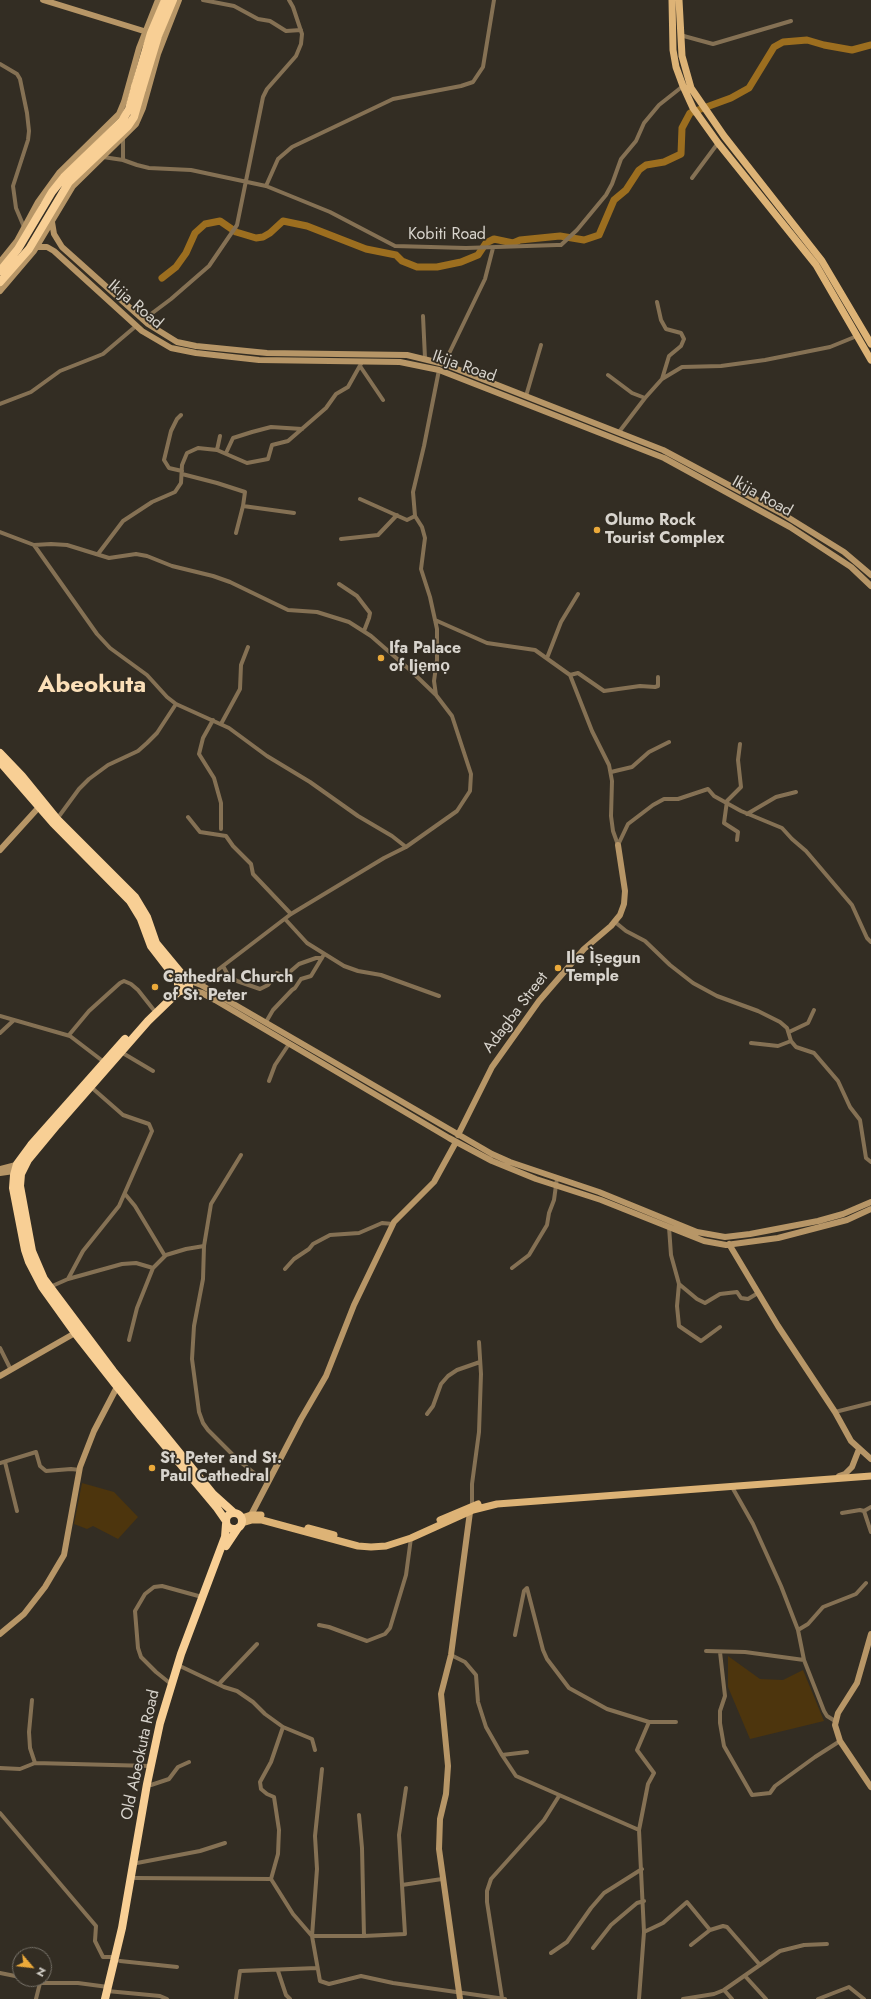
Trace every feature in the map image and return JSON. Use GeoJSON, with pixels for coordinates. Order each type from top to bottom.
{"type":"FeatureCollection","features":[{"type":"Feature","properties":{"kind":"highway"},"geometry":{"type":"LineString","coordinates":[[0,271],[18,249],[47,201],[64,177],[79,160],[122,121],[138,88],[165,0]]}},
{"type":"Feature","properties":{"kind":"highway"},"geometry":{"type":"LineString","coordinates":[[154,35],[173,0]]}},
{"type":"Feature","properties":{"kind":"highway"},"geometry":{"type":"LineString","coordinates":[[0,282],[29,249],[69,182],[128,126],[134,117],[138,88]]}},
{"type":"Feature","properties":{"kind":"highway"},"geometry":{"type":"LineString","coordinates":[[0,753],[22,776],[57,819],[135,897],[147,917],[156,943],[183,984]]}},
{"type":"Feature","properties":{"kind":"highway"},"geometry":{"type":"LineString","coordinates":[[0,762],[65,836],[130,900],[141,919],[151,946],[183,984]]}},
{"type":"Feature","properties":{"kind":"highway"},"geometry":{"type":"LineString","coordinates":[[183,984],[153,1008],[104,1062],[55,1123],[28,1160],[21,1174],[20,1180],[32,1251],[38,1268],[50,1288],[112,1371],[213,1494],[233,1512],[239,1514],[241,1523],[233,1529],[117,1387],[42,1287],[29,1262],[15,1202],[13,1181],[16,1168],[24,1153],[55,1123],[91,1087],[121,1052],[178,992],[183,984]]}},
{"type":"Feature","properties":{"kind":"highway"},"geometry":{"type":"LineString","coordinates":[[226,1522],[228,1515],[233,1512]]}},
{"type":"Feature","properties":{"kind":"highway","name":"Old Abeokuta Road"},"geometry":{"type":"LineString","coordinates":[[118,1959],[160,1722],[171,1684],[225,1537],[226,1522]]}},
{"type":"Feature","properties":{"kind":"highway","name":"Old Abeokuta Road"},"geometry":{"type":"LineString","coordinates":[[108,1994],[118,1959],[135,1878],[151,1785],[165,1722],[182,1667],[227,1544],[241,1523]]}},
{"type":"Feature","properties":{"kind":"main road"},"geometry":{"type":"LineString","coordinates":[[672,0],[673,50],[683,86],[693,108],[718,143],[816,265],[871,360]]}},
{"type":"Feature","properties":{"kind":"main road"},"geometry":{"type":"LineString","coordinates":[[679,0],[680,35],[685,72],[691,88],[709,116],[733,148],[822,261],[871,344]]}},
{"type":"Feature","properties":{"kind":"main road"},"geometry":{"type":"LineString","coordinates":[[241,1523],[251,1515],[262,1515],[359,1541],[385,1541],[410,1533],[496,1499],[548,1494],[871,1475]]}},
{"type":"Feature","properties":{"kind":"main road"},"geometry":{"type":"LineString","coordinates":[[241,1523],[252,1520],[262,1520],[358,1546],[386,1546],[411,1538],[471,1509],[496,1504],[732,1487],[871,1475]]}},
{"type":"Feature","properties":{"kind":"street"},"geometry":{"type":"LineString","coordinates":[[43,0],[154,35]]}},
{"type":"Feature","properties":{"kind":"street"},"geometry":{"type":"LineString","coordinates":[[0,291],[37,247],[62,202],[74,186],[123,139],[141,116],[158,0]]}},
{"type":"Feature","properties":{"kind":"street"},"geometry":{"type":"LineString","coordinates":[[0,262],[17,241],[45,191],[58,173],[119,114],[154,35],[179,0]]}},
{"type":"Feature","properties":{"kind":"street"},"geometry":{"type":"LineString","coordinates":[[203,0],[234,6],[258,19],[270,21],[286,31],[301,30]]}},
{"type":"Feature","properties":{"kind":"street"},"geometry":{"type":"LineString","coordinates":[[143,320],[171,299],[209,266],[237,224],[264,97],[267,90],[296,56],[301,44],[301,30],[289,0]]}},
{"type":"Feature","properties":{"kind":"street"},"geometry":{"type":"LineString","coordinates":[[266,186],[278,159],[292,147],[393,99],[461,86],[473,82],[483,67],[494,0]]}},
{"type":"Feature","properties":{"kind":"street"},"geometry":{"type":"LineString","coordinates":[[680,35],[713,44],[791,21]]}},
{"type":"Feature","properties":{"kind":"street"},"geometry":{"type":"LineString","coordinates":[[0,64],[16,74],[20,79],[27,113],[29,131],[28,140],[13,186],[16,208],[24,227]]}},
{"type":"Feature","properties":{"kind":"street","name":"Kobiti Road"},"geometry":{"type":"LineString","coordinates":[[103,157],[123,160],[137,165],[191,170],[266,186],[330,212],[395,246],[407,248],[493,248],[561,245],[570,238],[606,195],[612,184],[621,159],[636,141],[649,117],[659,105],[683,86]]}},
{"type":"Feature","properties":{"kind":"street"},"geometry":{"type":"LineString","coordinates":[[123,139],[123,160]]}},
{"type":"Feature","properties":{"kind":"street"},"geometry":{"type":"LineString","coordinates":[[692,178],[718,143]]}},
{"type":"Feature","properties":{"kind":"street"},"geometry":{"type":"LineString","coordinates":[[45,191],[62,202]]}},
{"type":"Feature","properties":{"kind":"street","name":"Ikija Road"},"geometry":{"type":"LineString","coordinates":[[52,222],[54,234],[62,246],[143,320],[167,337],[196,346],[267,353],[406,355],[425,358],[444,364],[620,432],[662,450],[757,499],[844,552],[871,575]]}},
{"type":"Feature","properties":{"kind":"street","name":"Ikija Road"},"geometry":{"type":"LineString","coordinates":[[37,247],[47,247],[54,251],[136,326],[162,344],[176,349],[196,353],[260,360],[361,364],[400,362],[439,370],[664,458],[790,527],[851,567],[871,586]]}},
{"type":"Feature","properties":{"kind":"street"},"geometry":{"type":"LineString","coordinates":[[444,364],[485,279],[493,248]]}},
{"type":"Feature","properties":{"kind":"street"},"geometry":{"type":"LineString","coordinates":[[657,302],[661,320],[666,330],[681,333],[684,338],[680,346],[669,356],[662,379]]}},
{"type":"Feature","properties":{"kind":"street"},"geometry":{"type":"LineString","coordinates":[[423,316],[425,358]]}},
{"type":"Feature","properties":{"kind":"street"},"geometry":{"type":"LineString","coordinates":[[0,404],[31,392],[60,371],[103,354],[136,326]]}},
{"type":"Feature","properties":{"kind":"street"},"geometry":{"type":"LineString","coordinates":[[620,432],[645,398],[662,379],[682,367],[721,366],[765,360],[830,347],[857,336]]}},
{"type":"Feature","properties":{"kind":"street"},"geometry":{"type":"LineString","coordinates":[[526,396],[541,345]]}},
{"type":"Feature","properties":{"kind":"street"},"geometry":{"type":"LineString","coordinates":[[98,554],[109,541],[116,528],[123,521],[152,502],[175,492],[181,483],[184,457],[187,453],[198,448],[217,450],[247,463],[266,460],[270,457],[272,445],[288,440],[326,408],[336,394],[348,386],[361,364],[383,400]]}},
{"type":"Feature","properties":{"kind":"street"},"geometry":{"type":"LineString","coordinates":[[436,695],[434,681],[437,660],[435,620],[421,569],[424,532],[415,516],[413,487],[424,446],[439,370]]}},
{"type":"Feature","properties":{"kind":"street"},"geometry":{"type":"LineString","coordinates":[[608,375],[632,393],[645,398]]}},
{"type":"Feature","properties":{"kind":"street"},"geometry":{"type":"LineString","coordinates":[[181,415],[177,418],[171,431],[164,460],[169,468],[245,493],[244,506],[236,533]]}},
{"type":"Feature","properties":{"kind":"street"},"geometry":{"type":"LineString","coordinates":[[226,453],[233,438],[252,432],[271,427],[302,429]]}},
{"type":"Feature","properties":{"kind":"street"},"geometry":{"type":"LineString","coordinates":[[217,450],[220,436]]}},
{"type":"Feature","properties":{"kind":"street"},"geometry":{"type":"LineString","coordinates":[[360,499],[407,520],[415,516]]}},
{"type":"Feature","properties":{"kind":"street"},"geometry":{"type":"LineString","coordinates":[[244,506],[294,513]]}},
{"type":"Feature","properties":{"kind":"street"},"geometry":{"type":"LineString","coordinates":[[341,538],[378,534],[397,515]]}},
{"type":"Feature","properties":{"kind":"street"},"geometry":{"type":"LineString","coordinates":[[0,532],[34,545],[59,544],[112,559],[141,554],[172,566],[214,576],[288,610],[317,612],[338,618],[364,631],[410,670],[436,695],[452,716],[462,742],[471,774],[470,792],[464,804],[457,811],[406,847],[377,862],[291,914],[222,966],[201,985]]}},
{"type":"Feature","properties":{"kind":"street"},"geometry":{"type":"LineString","coordinates":[[34,545],[97,634],[110,648],[147,674],[163,693],[176,704],[221,724],[358,816],[392,836],[406,847]]}},
{"type":"Feature","properties":{"kind":"street"},"geometry":{"type":"LineString","coordinates":[[339,584],[357,596],[370,613],[364,631]]}},
{"type":"Feature","properties":{"kind":"street"},"geometry":{"type":"LineString","coordinates":[[548,658],[561,622],[578,594]]}},
{"type":"Feature","properties":{"kind":"street"},"geometry":{"type":"LineString","coordinates":[[435,620],[487,643],[535,650],[570,675],[592,731],[609,765],[612,781],[611,816],[623,872],[624,904],[620,915],[615,922],[626,931],[645,941],[670,965],[693,983],[717,996],[772,1016],[789,1032],[791,1041],[796,1047],[814,1053],[838,1082],[848,1103],[860,1120],[866,1158],[871,1162]]}},
{"type":"Feature","properties":{"kind":"street"},"geometry":{"type":"LineString","coordinates":[[221,724],[240,689],[241,665],[248,647]]}},
{"type":"Feature","properties":{"kind":"street"},"geometry":{"type":"LineString","coordinates":[[570,675],[578,673],[604,691],[640,686],[655,687],[658,686],[658,677]]}},
{"type":"Feature","properties":{"kind":"street"},"geometry":{"type":"LineString","coordinates":[[57,819],[79,789],[94,775],[108,765],[138,751],[148,743],[157,733],[176,704]]}},
{"type":"Feature","properties":{"kind":"street"},"geometry":{"type":"LineString","coordinates":[[213,720],[203,738],[199,754],[214,778],[221,802],[221,829]]}},
{"type":"Feature","properties":{"kind":"street"},"geometry":{"type":"LineString","coordinates":[[610,772],[632,767],[649,752],[669,742]]}},
{"type":"Feature","properties":{"kind":"street"},"geometry":{"type":"LineString","coordinates":[[737,840],[738,832],[724,823],[727,801],[741,787],[738,760],[740,744]]}},
{"type":"Feature","properties":{"kind":"street"},"geometry":{"type":"LineString","coordinates":[[618,845],[628,824],[639,814],[664,799],[678,799],[707,788],[714,796],[727,801],[747,814],[782,828],[806,851],[852,905],[867,938],[871,942]]}},
{"type":"Feature","properties":{"kind":"street"},"geometry":{"type":"LineString","coordinates":[[747,814],[776,797],[796,792]]}},
{"type":"Feature","properties":{"kind":"street"},"geometry":{"type":"LineString","coordinates":[[0,850],[39,807]]}},
{"type":"Feature","properties":{"kind":"street"},"geometry":{"type":"LineString","coordinates":[[188,817],[200,832],[226,836],[233,846],[251,864],[253,874],[291,914]]}},
{"type":"Feature","properties":{"kind":"street"},"geometry":{"type":"LineString","coordinates":[[285,919],[307,943],[323,956],[358,971],[381,975],[438,996]]}},
{"type":"Feature","properties":{"kind":"street","name":"Adagba Street"},"geometry":{"type":"LineString","coordinates":[[458,1135],[492,1066],[500,1058],[539,1001],[584,950],[615,922]]}},
{"type":"Feature","properties":{"kind":"street"},"geometry":{"type":"LineString","coordinates":[[222,966],[228,975],[238,981],[260,989],[268,985],[277,973],[285,976],[299,964],[323,956]]}},
{"type":"Feature","properties":{"kind":"street"},"geometry":{"type":"LineString","coordinates":[[266,1022],[273,1010],[295,988],[301,979],[311,976],[323,956]]}},
{"type":"Feature","properties":{"kind":"street"},"geometry":{"type":"LineString","coordinates":[[69,1035],[89,1011],[124,981],[131,984],[138,990],[153,1008]]}},
{"type":"Feature","properties":{"kind":"street"},"geometry":{"type":"LineString","coordinates":[[183,984],[201,985],[458,1135],[510,1162],[599,1192],[697,1232],[735,1236],[818,1221],[843,1214],[871,1202]]}},
{"type":"Feature","properties":{"kind":"street"},"geometry":{"type":"LineString","coordinates":[[183,984],[202,993],[456,1142],[499,1164],[557,1186],[601,1200],[704,1240],[729,1244],[778,1238],[847,1220],[871,1209]]}},
{"type":"Feature","properties":{"kind":"street"},"geometry":{"type":"LineString","coordinates":[[789,1032],[808,1023],[814,1010]]}},
{"type":"Feature","properties":{"kind":"street"},"geometry":{"type":"LineString","coordinates":[[0,1016],[69,1035],[104,1062]]}},
{"type":"Feature","properties":{"kind":"street"},"geometry":{"type":"LineString","coordinates":[[0,1033],[14,1020]]}},
{"type":"Feature","properties":{"kind":"street"},"geometry":{"type":"LineString","coordinates":[[752,1043],[778,1046],[791,1041]]}},
{"type":"Feature","properties":{"kind":"street"},"geometry":{"type":"LineString","coordinates":[[269,1081],[275,1065],[289,1044]]}},
{"type":"Feature","properties":{"kind":"street"},"geometry":{"type":"LineString","coordinates":[[121,1052],[153,1071]]}},
{"type":"Feature","properties":{"kind":"street"},"geometry":{"type":"LineString","coordinates":[[68,1279],[83,1251],[113,1215],[126,1194],[152,1131],[149,1124],[123,1115],[91,1087]]}},
{"type":"Feature","properties":{"kind":"street"},"geometry":{"type":"LineString","coordinates":[[251,1515],[301,1419],[324,1381],[354,1306],[393,1224],[434,1182],[456,1142]]}},
{"type":"Feature","properties":{"kind":"street"},"geometry":{"type":"LineString","coordinates":[[241,1155],[211,1204],[204,1246],[203,1279],[192,1343],[193,1377],[199,1412],[208,1430],[239,1462],[267,1483]]}},
{"type":"Feature","properties":{"kind":"street"},"geometry":{"type":"LineString","coordinates":[[0,1169],[16,1168]]}},
{"type":"Feature","properties":{"kind":"street"},"geometry":{"type":"LineString","coordinates":[[0,1173],[16,1168]]}},
{"type":"Feature","properties":{"kind":"street"},"geometry":{"type":"LineString","coordinates":[[512,1268],[529,1255],[542,1234],[554,1200],[557,1178]]}},
{"type":"Feature","properties":{"kind":"street"},"geometry":{"type":"LineString","coordinates":[[126,1194],[164,1256]]}},
{"type":"Feature","properties":{"kind":"street"},"geometry":{"type":"LineString","coordinates":[[285,1269],[294,1259],[309,1249],[313,1244],[330,1235],[359,1233],[382,1223],[393,1224]]}},
{"type":"Feature","properties":{"kind":"street"},"geometry":{"type":"LineString","coordinates":[[669,1226],[672,1256],[679,1284],[676,1306],[679,1326],[701,1341],[720,1327]]}},
{"type":"Feature","properties":{"kind":"street"},"geometry":{"type":"LineString","coordinates":[[729,1244],[791,1347],[852,1440],[859,1449],[871,1458]]}},
{"type":"Feature","properties":{"kind":"street"},"geometry":{"type":"LineString","coordinates":[[129,1340],[138,1308],[153,1268],[164,1256],[186,1248],[204,1246]]}},
{"type":"Feature","properties":{"kind":"street"},"geometry":{"type":"LineString","coordinates":[[50,1288],[68,1279],[105,1268],[136,1263],[153,1268]]}},
{"type":"Feature","properties":{"kind":"street"},"geometry":{"type":"LineString","coordinates":[[679,1284],[697,1299],[705,1303],[720,1294],[737,1292],[741,1298],[748,1299],[758,1293]]}},
{"type":"Feature","properties":{"kind":"street"},"geometry":{"type":"LineString","coordinates":[[0,1376],[75,1333]]}},
{"type":"Feature","properties":{"kind":"street"},"geometry":{"type":"LineString","coordinates":[[460,1999],[439,1849],[440,1819],[446,1794],[448,1766],[441,1694],[451,1655],[471,1509],[472,1484],[479,1432],[481,1374],[478,1342]]}},
{"type":"Feature","properties":{"kind":"street"},"geometry":{"type":"LineString","coordinates":[[0,1348],[10,1370]]}},
{"type":"Feature","properties":{"kind":"street"},"geometry":{"type":"LineString","coordinates":[[427,1414],[441,1384],[448,1376],[457,1370],[480,1362]]}},
{"type":"Feature","properties":{"kind":"street"},"geometry":{"type":"LineString","coordinates":[[0,1634],[13,1625],[24,1614],[45,1587],[67,1549],[80,1470],[94,1431],[117,1387]]}},
{"type":"Feature","properties":{"kind":"street"},"geometry":{"type":"LineString","coordinates":[[835,1412],[871,1403]]}},
{"type":"Feature","properties":{"kind":"street"},"geometry":{"type":"LineString","coordinates":[[839,1476],[845,1474],[852,1467],[859,1449]]}},
{"type":"Feature","properties":{"kind":"street"},"geometry":{"type":"LineString","coordinates":[[16,1511],[2,1462],[36,1452],[40,1466],[46,1471],[71,1469],[80,1470]]}},
{"type":"Feature","properties":{"kind":"street"},"geometry":{"type":"LineString","coordinates":[[732,1487],[754,1524],[798,1630],[804,1660],[824,1711],[827,1716],[835,1721]]}},
{"type":"Feature","properties":{"kind":"street"},"geometry":{"type":"LineString","coordinates":[[842,1513],[860,1510],[864,1511],[871,1506]]}},
{"type":"Feature","properties":{"kind":"street"},"geometry":{"type":"LineString","coordinates":[[864,1511],[871,1532]]}},
{"type":"Feature","properties":{"kind":"street"},"geometry":{"type":"LineString","coordinates":[[319,1625],[329,1627],[367,1641],[385,1634],[390,1628],[406,1575],[411,1538]]}},
{"type":"Feature","properties":{"kind":"street"},"geometry":{"type":"LineString","coordinates":[[798,1630],[808,1624],[824,1607],[856,1594],[866,1583]]}},
{"type":"Feature","properties":{"kind":"street"},"geometry":{"type":"LineString","coordinates":[[171,1684],[141,1657],[138,1648],[135,1610],[145,1594],[154,1587],[162,1586],[202,1597]]}},
{"type":"Feature","properties":{"kind":"street"},"geometry":{"type":"LineString","coordinates":[[515,1635],[524,1592],[527,1588],[543,1650],[547,1659],[569,1688],[607,1709],[649,1722],[676,1722]]}},
{"type":"Feature","properties":{"kind":"street"},"geometry":{"type":"LineString","coordinates":[[871,1634],[857,1683],[838,1713],[835,1721],[840,1741],[871,1786]]}},
{"type":"Feature","properties":{"kind":"street"},"geometry":{"type":"LineString","coordinates":[[218,1684],[257,1644]]}},
{"type":"Feature","properties":{"kind":"street"},"geometry":{"type":"LineString","coordinates":[[706,1651],[745,1652],[804,1660]]}},
{"type":"Feature","properties":{"kind":"street"},"geometry":{"type":"LineString","coordinates":[[720,1652],[725,1696],[720,1711],[720,1723],[724,1746],[752,1795],[770,1793],[775,1786],[840,1741]]}},
{"type":"Feature","properties":{"kind":"street"},"geometry":{"type":"LineString","coordinates":[[451,1655],[465,1662],[476,1675],[478,1702],[486,1727],[516,1776],[639,1830]]}},
{"type":"Feature","properties":{"kind":"street"},"geometry":{"type":"LineString","coordinates":[[182,1667],[237,1691],[283,1727],[312,1739],[315,1750]]}},
{"type":"Feature","properties":{"kind":"street"},"geometry":{"type":"LineString","coordinates":[[32,1700],[29,1732],[30,1748],[35,1762]]}},
{"type":"Feature","properties":{"kind":"street"},"geometry":{"type":"LineString","coordinates":[[639,1999],[644,1932],[644,1901],[639,1830],[648,1784],[654,1773],[637,1750],[649,1722]]}},
{"type":"Feature","properties":{"kind":"street"},"geometry":{"type":"LineString","coordinates":[[283,1727],[271,1761],[260,1782],[261,1789],[266,1794],[274,1797],[279,1830],[278,1854],[272,1879],[293,1914],[312,1936],[405,1934],[399,1835],[406,1788]]}},
{"type":"Feature","properties":{"kind":"street"},"geometry":{"type":"LineString","coordinates":[[502,1755],[527,1752]]}},
{"type":"Feature","properties":{"kind":"street"},"geometry":{"type":"LineString","coordinates":[[0,1768],[20,1769],[35,1762],[151,1766]]}},
{"type":"Feature","properties":{"kind":"street"},"geometry":{"type":"LineString","coordinates":[[151,1785],[168,1779],[178,1768],[189,1762]]}},
{"type":"Feature","properties":{"kind":"street"},"geometry":{"type":"LineString","coordinates":[[322,1769],[315,1836],[317,1869],[312,1936],[320,1981],[329,1984],[361,1976],[393,1983],[503,1999],[487,1902],[487,1891],[491,1879],[544,1820],[559,1796]]}},
{"type":"Feature","properties":{"kind":"street"},"geometry":{"type":"LineString","coordinates":[[0,1813],[96,1926],[95,1941],[103,1957],[177,1967]]}},
{"type":"Feature","properties":{"kind":"street"},"geometry":{"type":"LineString","coordinates":[[359,1815],[362,1848],[364,1936]]}},
{"type":"Feature","properties":{"kind":"street"},"geometry":{"type":"LineString","coordinates":[[137,1863],[200,1850],[225,1843]]}},
{"type":"Feature","properties":{"kind":"street"},"geometry":{"type":"LineString","coordinates":[[551,1953],[567,1942],[591,1908],[604,1894],[642,1869]]}},
{"type":"Feature","properties":{"kind":"street"},"geometry":{"type":"LineString","coordinates":[[135,1878],[272,1879]]}},
{"type":"Feature","properties":{"kind":"street"},"geometry":{"type":"LineString","coordinates":[[402,1885],[442,1879]]}},
{"type":"Feature","properties":{"kind":"street"},"geometry":{"type":"LineString","coordinates":[[593,1948],[611,1925],[637,1903],[644,1901]]}},
{"type":"Feature","properties":{"kind":"street"},"geometry":{"type":"LineString","coordinates":[[644,1932],[663,1923],[687,1902],[710,1930]]}},
{"type":"Feature","properties":{"kind":"street"},"geometry":{"type":"LineString","coordinates":[[690,1945],[710,1930],[723,1926],[727,1927],[760,1965]]}},
{"type":"Feature","properties":{"kind":"street"},"geometry":{"type":"LineString","coordinates":[[683,1999],[714,1994],[724,1990],[780,1951],[804,1944],[827,1944]]}},
{"type":"Feature","properties":{"kind":"street"},"geometry":{"type":"LineString","coordinates":[[236,1999],[240,1971],[317,1968]]}},
{"type":"Feature","properties":{"kind":"street"},"geometry":{"type":"LineString","coordinates":[[278,1970],[286,1994],[290,1999]]}},
{"type":"Feature","properties":{"kind":"street"},"geometry":{"type":"LineString","coordinates":[[0,1973],[12,1976]]}},
{"type":"Feature","properties":{"kind":"street"},"geometry":{"type":"LineString","coordinates":[[746,1976],[766,1999]]}},
{"type":"Feature","properties":{"kind":"street"},"geometry":{"type":"LineString","coordinates":[[52,1983],[78,1983],[108,1994],[160,1996],[167,1999]]}},
{"type":"Feature","properties":{"kind":"street"},"geometry":{"type":"LineString","coordinates":[[36,1999],[39,1987]]}},
{"type":"Feature","properties":{"kind":"street"},"geometry":{"type":"LineString","coordinates":[[818,1999],[848,1987],[864,1999]]}},
{"type":"Feature","properties":{"kind":"street"},"geometry":{"type":"LineString","coordinates":[[724,1990],[732,1999]]}},
{"type":"Feature","properties":{"kind":"shaded area"},"geometry":{"type":"Polygon","coordinates":[[[82,1483],[114,1492],[138,1517],[118,1539],[93,1526],[87,1529],[74,1524],[82,1483]]]}},
{"type":"Feature","properties":{"kind":"shaded area"},"geometry":{"type":"Polygon","coordinates":[[[728,1656],[760,1679],[783,1680],[803,1670],[824,1721],[750,1739],[728,1687],[728,1656]]]}},
{"type":"Feature","properties":{"kind":"waterway"},"geometry":{"type":"LineString","coordinates":[[162,278],[176,267],[186,253],[195,233],[205,224],[220,221],[236,232],[256,238],[263,237],[270,233],[283,221],[307,226],[366,249],[396,255],[402,261],[417,267],[437,267],[461,262],[478,255],[486,243],[494,239],[513,243],[520,240],[560,236],[584,240],[599,235],[614,200],[626,190],[639,170],[646,165],[664,162],[681,154],[682,128],[690,113],[731,98],[749,88],[774,47],[783,42],[807,40],[852,50],[871,45]]}},
{"type":"Feature","properties":{"kind":"place","name":"Olumo Rock Tourist Complex"},"geometry":{"type":"Point","coordinates":[597,530]}},
{"type":"Feature","properties":{"kind":"place","name":"Ifa Palace of Ijẹmọ"},"geometry":{"type":"Point","coordinates":[381,658]}},
{"type":"Feature","properties":{"kind":"place","name":"Ile Ìṣegun Temple"},"geometry":{"type":"Point","coordinates":[558,968]}},
{"type":"Feature","properties":{"kind":"place","name":"Cathedral Church of St. Peter"},"geometry":{"type":"Point","coordinates":[155,987]}},
{"type":"Feature","properties":{"kind":"place","name":"St. Peter and St. Paul Cathedral"},"geometry":{"type":"Point","coordinates":[152,1468]}},
{"type":"Feature","properties":{"kind":"district","name":"Abeokuta"},"geometry":{"type":"Point","coordinates":[92,686]}}]}
